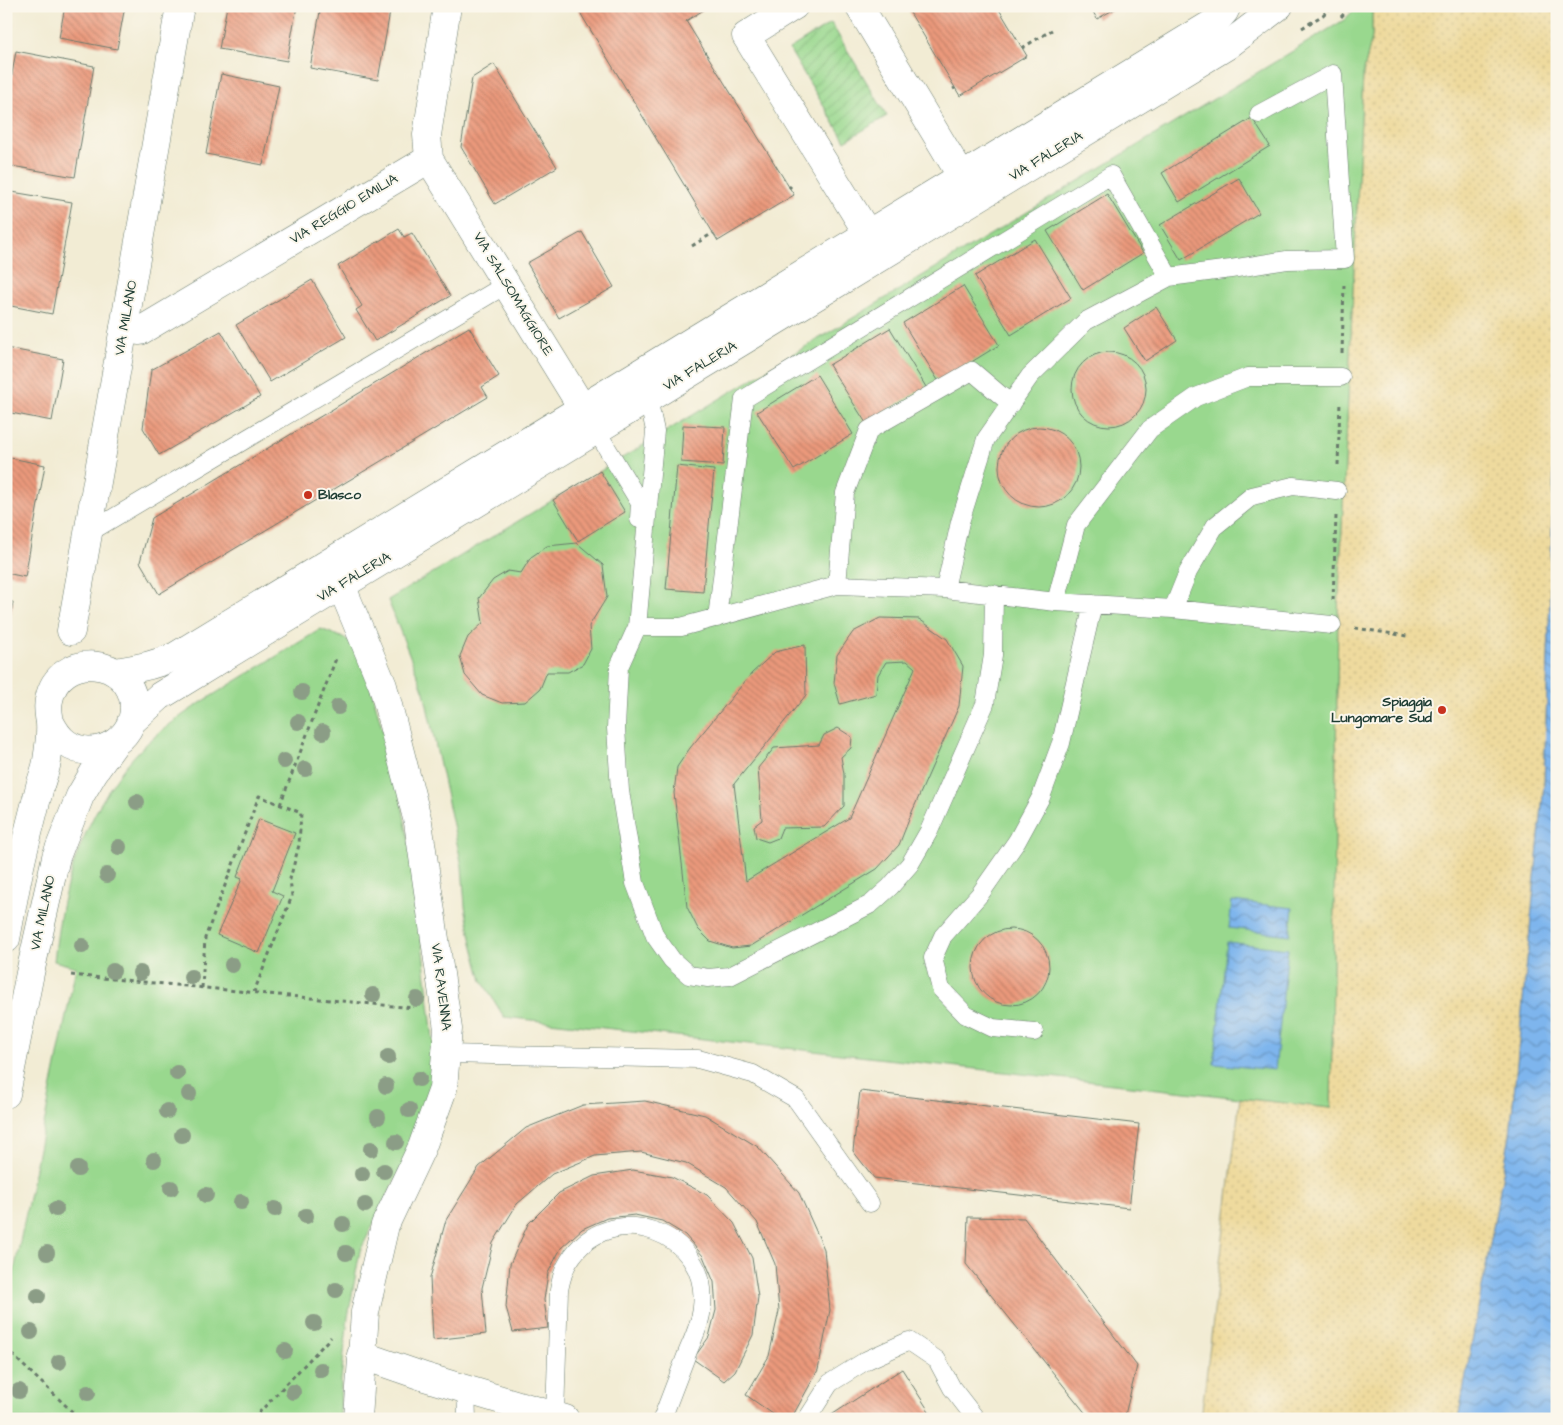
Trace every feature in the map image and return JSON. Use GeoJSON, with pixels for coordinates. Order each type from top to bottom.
{"type":"FeatureCollection","features":[{"type":"Feature","properties":{"kind":"street","name":"VIA MILANO"},"geometry":{"type":"LineString","coordinates":[[61,677],[68,653],[180,6]]}},
{"type":"Feature","properties":{"kind":"street"},"geometry":{"type":"LineString","coordinates":[[429,159],[426,135],[447,6]]}},
{"type":"Feature","properties":{"kind":"street"},"geometry":{"type":"LineString","coordinates":[[794,6],[746,36],[868,234]]}},
{"type":"Feature","properties":{"kind":"street"},"geometry":{"type":"LineString","coordinates":[[859,6],[962,177]]}},
{"type":"Feature","properties":{"kind":"street","name":"VIA FALERIA"},"geometry":{"type":"LineString","coordinates":[[638,389],[868,234],[922,216],[962,177],[1215,22],[1227,6]]}},
{"type":"Feature","properties":{"kind":"street","name":"VIA FALERIA"},"geometry":{"type":"LineString","coordinates":[[131,722],[160,696],[332,576],[922,216],[1228,45],[1268,8]]}},
{"type":"Feature","properties":{"kind":"street","name":"VIA REGGIO EMILIA"},"geometry":{"type":"LineString","coordinates":[[124,329],[140,331],[429,159]]}},
{"type":"Feature","properties":{"kind":"street","name":"VIA SALSOMAGGIORE"},"geometry":{"type":"LineString","coordinates":[[429,159],[589,419]]}},
{"type":"Feature","properties":{"kind":"street","name":"VIA FALERIA"},"geometry":{"type":"LineString","coordinates":[[108,669],[140,669],[159,664],[332,576]]}},
{"type":"Feature","properties":{"kind":"street","name":"VIA RAVENNA"},"geometry":{"type":"LineString","coordinates":[[332,576],[383,686],[418,822],[448,1029],[443,1089],[422,1147],[385,1225],[364,1312],[358,1419]]}},
{"type":"Feature","properties":{"kind":"street"},"geometry":{"type":"LineString","coordinates":[[50,722],[65,743],[81,750],[98,750],[114,744],[124,735],[131,722],[134,708],[132,694],[125,682],[85,651],[71,631]]}},
{"type":"Feature","properties":{"kind":"street"},"geometry":{"type":"LineString","coordinates":[[6,939],[24,848],[47,763],[50,741],[48,702],[53,688],[61,677],[80,666],[87,665],[108,669]]}},
{"type":"Feature","properties":{"kind":"street","name":"VIA MILANO"},"geometry":{"type":"LineString","coordinates":[[6,1094],[56,857],[80,796],[114,744]]}},
{"type":"Feature","properties":{"kind":"street"},"geometry":{"type":"LineString","coordinates":[[362,1355],[560,1417]]}},
{"type":"Feature","properties":{"kind":"lane"},"geometry":{"type":"LineString","coordinates":[[945,589],[960,522],[986,439],[1030,376],[1086,321],[1169,277],[1287,260],[1345,259],[1333,74],[1259,114]]}},
{"type":"Feature","properties":{"kind":"lane"},"geometry":{"type":"LineString","coordinates":[[717,618],[744,399],[1112,175],[1169,277]]}},
{"type":"Feature","properties":{"kind":"lane"},"geometry":{"type":"LineString","coordinates":[[88,533],[507,284]]}},
{"type":"Feature","properties":{"kind":"lane"},"geometry":{"type":"LineString","coordinates":[[837,585],[845,493],[869,430],[972,372],[1011,404]]}},
{"type":"Feature","properties":{"kind":"lane"},"geometry":{"type":"LineString","coordinates":[[1056,602],[1076,525],[1150,429],[1196,397],[1248,377],[1341,377]]}},
{"type":"Feature","properties":{"kind":"lane"},"geometry":{"type":"LineString","coordinates":[[638,389],[654,431],[637,627],[619,667],[616,728],[620,791],[635,883],[655,936],[672,960],[689,975],[708,978],[730,976],[871,904],[890,887],[910,864],[929,830],[984,704],[993,655],[994,594]]}},
{"type":"Feature","properties":{"kind":"lane"},"geometry":{"type":"LineString","coordinates":[[589,419],[640,502],[636,547],[643,560]]}},
{"type":"Feature","properties":{"kind":"lane"},"geometry":{"type":"LineString","coordinates":[[1173,609],[1188,572],[1215,526],[1252,496],[1293,486],[1337,491]]}},
{"type":"Feature","properties":{"kind":"lane"},"geometry":{"type":"LineString","coordinates":[[637,627],[681,626],[837,585],[945,589],[1056,602],[1173,609],[1332,625]]}},
{"type":"Feature","properties":{"kind":"lane"},"geometry":{"type":"LineString","coordinates":[[1034,1032],[993,1028],[966,1015],[941,989],[933,958],[943,936],[980,894],[1017,841],[1041,797],[1061,743],[1092,604]]}},
{"type":"Feature","properties":{"kind":"lane"},"geometry":{"type":"LineString","coordinates":[[446,1054],[698,1059],[753,1074],[796,1099],[870,1203]]}},
{"type":"Feature","properties":{"kind":"lane"},"geometry":{"type":"LineString","coordinates":[[560,1417],[559,1290],[562,1275],[569,1261],[580,1247],[593,1237],[607,1230],[621,1227],[640,1227],[658,1232],[673,1240],[686,1252],[695,1266],[702,1286],[702,1306],[698,1324],[662,1419]]}},
{"type":"Feature","properties":{"kind":"lane"},"geometry":{"type":"LineString","coordinates":[[806,1419],[830,1383],[868,1360],[910,1341],[937,1360],[952,1388],[976,1419]]}},
{"type":"Feature","properties":{"kind":"lane"},"geometry":{"type":"LineString","coordinates":[[466,1389],[467,1419]]}},
{"type":"Feature","properties":{"kind":"path"},"geometry":{"type":"LineString","coordinates":[[1323,16],[1332,6]]}},
{"type":"Feature","properties":{"kind":"path"},"geometry":{"type":"LineString","coordinates":[[1341,17],[1351,6]]}},
{"type":"Feature","properties":{"kind":"path"},"geometry":{"type":"LineString","coordinates":[[1022,48],[1052,30]]}},
{"type":"Feature","properties":{"kind":"path"},"geometry":{"type":"LineString","coordinates":[[692,246],[713,233]]}},
{"type":"Feature","properties":{"kind":"path"},"geometry":{"type":"LineString","coordinates":[[1345,259],[1332,625],[1407,636]]}},
{"type":"Feature","properties":{"kind":"path"},"geometry":{"type":"LineString","coordinates":[[280,805],[338,652]]}},
{"type":"Feature","properties":{"kind":"path"},"geometry":{"type":"LineString","coordinates":[[202,988],[205,938],[259,796],[301,814],[299,845],[290,879],[292,896],[254,992]]}},
{"type":"Feature","properties":{"kind":"path"},"geometry":{"type":"LineString","coordinates":[[72,975],[415,1008]]}},
{"type":"Feature","properties":{"kind":"path"},"geometry":{"type":"LineString","coordinates":[[253,1419],[332,1336]]}},
{"type":"Feature","properties":{"kind":"path"},"geometry":{"type":"LineString","coordinates":[[6,1349],[80,1419]]}},
{"type":"Feature","properties":{"kind":"sand","name":"Spiaggia Lungomare Sud"},"geometry":{"type":"Polygon","coordinates":[[[1372,6],[1557,6],[1557,435],[1554,464],[1544,785],[1510,1135],[1458,1419],[1201,1419],[1240,1098],[1331,1108],[1338,613],[1363,74],[1372,37],[1372,6]]]}},
{"type":"Feature","properties":{"kind":"green space"},"geometry":{"type":"Polygon","coordinates":[[[1358,6],[1372,6],[1372,37],[1363,74],[1338,613],[1331,1108],[504,1017],[482,981],[465,906],[462,866],[424,692],[388,600],[1344,20],[1358,6]]]}},
{"type":"Feature","properties":{"kind":"green space"},"geometry":{"type":"Polygon","coordinates":[[[831,23],[887,116],[845,141],[789,49],[831,23]]]}},
{"type":"Feature","properties":{"kind":"green space"},"geometry":{"type":"Polygon","coordinates":[[[321,629],[353,642],[370,684],[400,794],[413,865],[435,1056],[435,1086],[402,1167],[360,1251],[348,1317],[341,1380],[340,1419],[6,1419],[6,1311],[76,967],[54,961],[66,891],[80,847],[89,826],[112,785],[125,767],[149,741],[195,707],[321,629]]]}},
{"type":"Feature","properties":{"kind":"water"},"geometry":{"type":"Polygon","coordinates":[[[1557,435],[1557,1419],[1458,1419],[1510,1135],[1544,785],[1554,464],[1557,435]]]}},
{"type":"Feature","properties":{"kind":"water"},"geometry":{"type":"Polygon","coordinates":[[[1232,901],[1293,908],[1290,935],[1229,928],[1232,901]]]}},
{"type":"Feature","properties":{"kind":"water"},"geometry":{"type":"Polygon","coordinates":[[[1227,942],[1288,949],[1275,1070],[1214,1064],[1227,942]]]}},
{"type":"Feature","properties":{"kind":"building"},"geometry":{"type":"Polygon","coordinates":[[[65,6],[125,6],[117,49],[59,38],[65,6]]]}},
{"type":"Feature","properties":{"kind":"building"},"geometry":{"type":"Polygon","coordinates":[[[227,6],[297,6],[287,61],[219,49],[227,6]]]}},
{"type":"Feature","properties":{"kind":"building"},"geometry":{"type":"Polygon","coordinates":[[[321,6],[391,6],[378,80],[310,68],[321,6]]]}},
{"type":"Feature","properties":{"kind":"building"},"geometry":{"type":"Polygon","coordinates":[[[576,6],[710,6],[686,21],[794,195],[718,241],[576,6]]]}},
{"type":"Feature","properties":{"kind":"building"},"geometry":{"type":"Polygon","coordinates":[[[906,6],[997,6],[1027,56],[960,96],[906,6]]]}},
{"type":"Feature","properties":{"kind":"building"},"geometry":{"type":"Polygon","coordinates":[[[1090,6],[1120,6],[1097,19],[1090,6]]]}},
{"type":"Feature","properties":{"kind":"building"},"geometry":{"type":"Polygon","coordinates":[[[16,51],[94,66],[75,177],[6,165],[6,108],[16,51]]]}},
{"type":"Feature","properties":{"kind":"building"},"geometry":{"type":"Polygon","coordinates":[[[494,64],[557,167],[495,204],[461,147],[472,78],[494,64]]]}},
{"type":"Feature","properties":{"kind":"building"},"geometry":{"type":"Polygon","coordinates":[[[221,74],[279,86],[263,165],[206,154],[221,74]]]}},
{"type":"Feature","properties":{"kind":"building"},"geometry":{"type":"Polygon","coordinates":[[[1252,118],[1270,146],[1179,202],[1162,173],[1252,118]]]}},
{"type":"Feature","properties":{"kind":"building"},"geometry":{"type":"Polygon","coordinates":[[[1239,178],[1259,213],[1181,260],[1160,225],[1239,178]]]}},
{"type":"Feature","properties":{"kind":"building"},"geometry":{"type":"Polygon","coordinates":[[[6,191],[72,202],[52,314],[6,305],[6,191]]]}},
{"type":"Feature","properties":{"kind":"building"},"geometry":{"type":"Polygon","coordinates":[[[1107,194],[1143,253],[1083,290],[1047,231],[1107,194]]]}},
{"type":"Feature","properties":{"kind":"building"},"geometry":{"type":"Polygon","coordinates":[[[399,229],[404,237],[412,233],[450,296],[375,341],[356,310],[362,306],[338,266],[399,229]]]}},
{"type":"Feature","properties":{"kind":"building"},"geometry":{"type":"Polygon","coordinates":[[[582,232],[614,287],[559,318],[527,263],[582,232]]]}},
{"type":"Feature","properties":{"kind":"building"},"geometry":{"type":"Polygon","coordinates":[[[1035,239],[1071,298],[1011,335],[975,276],[1035,239]]]}},
{"type":"Feature","properties":{"kind":"building"},"geometry":{"type":"Polygon","coordinates":[[[312,280],[346,337],[270,382],[236,325],[312,280]]]}},
{"type":"Feature","properties":{"kind":"building"},"geometry":{"type":"Polygon","coordinates":[[[963,286],[999,345],[939,382],[903,323],[963,286]]]}},
{"type":"Feature","properties":{"kind":"building"},"geometry":{"type":"Polygon","coordinates":[[[1156,307],[1177,340],[1145,361],[1124,328],[1156,307]]]}},
{"type":"Feature","properties":{"kind":"building"},"geometry":{"type":"Polygon","coordinates":[[[469,327],[499,376],[482,387],[488,397],[159,594],[140,562],[152,518],[469,327]]]}},
{"type":"Feature","properties":{"kind":"building"},"geometry":{"type":"Polygon","coordinates":[[[890,328],[926,387],[866,423],[829,365],[890,328]]]}},
{"type":"Feature","properties":{"kind":"building"},"geometry":{"type":"Polygon","coordinates":[[[221,331],[260,397],[159,455],[143,428],[151,370],[221,331]]]}},
{"type":"Feature","properties":{"kind":"building"},"geometry":{"type":"Polygon","coordinates":[[[6,348],[63,359],[52,421],[6,412],[6,348]]]}},
{"type":"Feature","properties":{"kind":"building"},"geometry":{"type":"Polygon","coordinates":[[[1116,352],[1136,362],[1144,375],[1146,389],[1144,403],[1136,416],[1123,424],[1102,426],[1082,416],[1074,403],[1072,382],[1082,362],[1095,354],[1116,352]]]}},
{"type":"Feature","properties":{"kind":"building"},"geometry":{"type":"Polygon","coordinates":[[[817,375],[853,434],[794,470],[757,412],[817,375]]]}},
{"type":"Feature","properties":{"kind":"building"},"geometry":{"type":"Polygon","coordinates":[[[683,425],[725,427],[723,465],[681,462],[683,425]]]}},
{"type":"Feature","properties":{"kind":"building"},"geometry":{"type":"Polygon","coordinates":[[[1039,427],[1054,430],[1067,439],[1076,452],[1079,467],[1076,482],[1067,495],[1054,504],[1039,507],[1024,504],[1011,495],[1002,482],[999,467],[1002,452],[1011,439],[1024,430],[1039,427]]]}},
{"type":"Feature","properties":{"kind":"building"},"geometry":{"type":"Polygon","coordinates":[[[6,457],[45,465],[25,577],[6,573],[6,457]]]}},
{"type":"Feature","properties":{"kind":"building"},"geometry":{"type":"Polygon","coordinates":[[[677,466],[714,470],[703,592],[666,589],[677,466]]]}},
{"type":"Feature","properties":{"kind":"building"},"geometry":{"type":"Polygon","coordinates":[[[600,471],[625,512],[578,541],[553,500],[600,471]]]}},
{"type":"Feature","properties":{"kind":"building"},"geometry":{"type":"Polygon","coordinates":[[[577,543],[603,565],[607,597],[589,626],[591,649],[583,664],[568,672],[547,672],[540,689],[525,702],[502,703],[482,695],[465,675],[460,656],[468,637],[483,623],[479,598],[493,580],[508,571],[521,573],[531,557],[547,546],[577,543]]]}},
{"type":"Feature","properties":{"kind":"building"},"geometry":{"type":"Polygon","coordinates":[[[6,601],[13,602],[7,636],[6,635],[6,601]]]}},
{"type":"Feature","properties":{"kind":"building"},"geometry":{"type":"Polygon","coordinates":[[[880,618],[919,619],[947,639],[963,666],[959,706],[899,845],[877,869],[751,946],[732,948],[710,941],[698,929],[687,907],[674,793],[677,767],[690,748],[752,673],[775,652],[805,645],[806,695],[734,784],[746,881],[849,818],[915,668],[907,661],[886,662],[878,675],[876,694],[840,704],[834,683],[837,655],[853,632],[880,618]]]}},
{"type":"Feature","properties":{"kind":"building"},"geometry":{"type":"Polygon","coordinates":[[[838,728],[852,737],[851,748],[841,757],[844,774],[844,806],[824,827],[782,828],[778,838],[768,842],[756,838],[754,826],[762,820],[758,768],[774,748],[819,745],[824,735],[838,728]]]}},
{"type":"Feature","properties":{"kind":"building"},"geometry":{"type":"Polygon","coordinates":[[[259,819],[295,833],[272,891],[283,896],[259,953],[217,935],[242,879],[237,877],[259,819]]]}},
{"type":"Feature","properties":{"kind":"building"},"geometry":{"type":"Polygon","coordinates":[[[1004,929],[1018,929],[1032,935],[1043,946],[1049,960],[1046,982],[1038,994],[1018,1005],[1004,1005],[990,999],[979,988],[973,974],[973,960],[979,946],[990,935],[1004,929]]]}},
{"type":"Feature","properties":{"kind":"building"},"geometry":{"type":"Polygon","coordinates":[[[860,1091],[1139,1124],[1129,1208],[874,1178],[853,1151],[860,1091]]]}},
{"type":"Feature","properties":{"kind":"building"},"geometry":{"type":"Polygon","coordinates":[[[645,1101],[705,1115],[758,1147],[799,1193],[824,1249],[830,1310],[818,1370],[791,1419],[780,1419],[746,1395],[769,1356],[779,1311],[775,1264],[757,1222],[726,1187],[686,1163],[641,1152],[595,1156],[552,1174],[517,1204],[493,1243],[482,1288],[486,1334],[433,1340],[430,1278],[446,1220],[479,1167],[526,1128],[583,1105],[645,1101]]]}},
{"type":"Feature","properties":{"kind":"building"},"geometry":{"type":"Polygon","coordinates":[[[633,1170],[672,1177],[707,1195],[734,1223],[752,1258],[758,1297],[753,1335],[735,1371],[724,1381],[693,1359],[709,1337],[716,1310],[714,1282],[703,1256],[685,1235],[662,1221],[635,1215],[607,1218],[582,1229],[561,1248],[548,1273],[544,1300],[548,1328],[513,1332],[506,1307],[510,1264],[528,1224],[559,1193],[594,1176],[633,1170]]]}},
{"type":"Feature","properties":{"kind":"building"},"geometry":{"type":"Polygon","coordinates":[[[968,1217],[1024,1218],[1137,1366],[1124,1419],[1100,1419],[1087,1415],[966,1264],[968,1217]]]}},
{"type":"Feature","properties":{"kind":"building"},"geometry":{"type":"Polygon","coordinates":[[[902,1369],[934,1419],[832,1419],[830,1416],[902,1369]]]}},
{"type":"Feature","properties":{"kind":"place","name":"Blasco"},"geometry":{"type":"Point","coordinates":[308,495]}},
{"type":"Feature","properties":{"kind":"place","name":"Spiaggia Lungomare Sud"},"geometry":{"type":"Point","coordinates":[1442,710]}}]}
